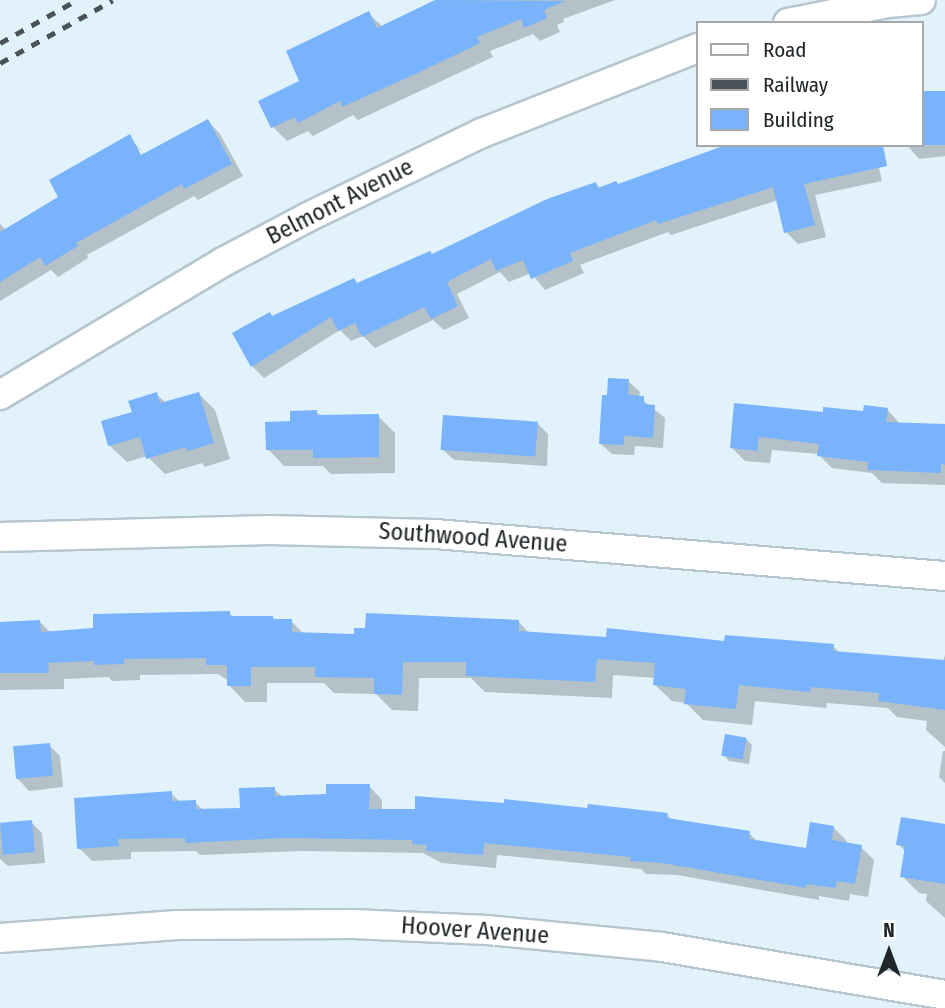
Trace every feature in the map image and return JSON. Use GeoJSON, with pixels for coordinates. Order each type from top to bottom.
{"type":"FeatureCollection","features":[{"type":"Feature","properties":{"kind":"street"},"geometry":{"type":"LineString","coordinates":[[798,21],[888,3],[921,0]]}},
{"type":"Feature","properties":{"kind":"street","name":"Belmont Avenue"},"geometry":{"type":"LineString","coordinates":[[0,395],[223,262],[308,217],[482,134],[696,49]]}},
{"type":"Feature","properties":{"kind":"street","name":"Southwood Avenue"},"geometry":{"type":"LineString","coordinates":[[0,537],[269,530],[435,534],[945,576]]}},
{"type":"Feature","properties":{"kind":"street","name":"Hoover Avenue"},"geometry":{"type":"LineString","coordinates":[[0,938],[205,925],[353,924],[475,929],[663,947],[945,995]]}},
{"type":"Feature","properties":{"kind":"building"},"geometry":{"type":"Polygon","coordinates":[[[435,0],[565,1],[544,10],[547,18],[524,28],[521,19],[477,37],[480,43],[342,107],[340,101],[298,123],[295,117],[271,128],[258,101],[299,81],[286,51],[369,11],[377,28],[435,0]]]}},
{"type":"Feature","properties":{"kind":"building"},"geometry":{"type":"Polygon","coordinates":[[[924,91],[945,91],[945,145],[924,145],[924,91]]]}},
{"type":"Feature","properties":{"kind":"building"},"geometry":{"type":"Polygon","coordinates":[[[208,119],[232,164],[184,189],[182,184],[76,243],[78,246],[45,266],[40,257],[0,282],[0,232],[58,197],[49,180],[130,134],[141,155],[208,119]]]}},
{"type":"Feature","properties":{"kind":"building"},"geometry":{"type":"Polygon","coordinates":[[[720,147],[883,147],[887,166],[804,184],[815,225],[784,233],[773,187],[658,224],[656,220],[570,253],[573,261],[531,279],[523,260],[496,271],[491,259],[447,282],[458,306],[431,319],[424,307],[362,337],[355,323],[338,331],[331,317],[251,367],[232,333],[270,312],[272,316],[354,278],[357,283],[430,251],[432,254],[547,199],[596,182],[598,188],[616,181],[618,184],[720,147]]]}},
{"type":"Feature","properties":{"kind":"building"},"geometry":{"type":"Polygon","coordinates":[[[608,378],[629,379],[628,395],[644,396],[644,404],[655,405],[653,438],[624,436],[624,445],[599,444],[602,395],[607,395],[608,378]]]}},
{"type":"Feature","properties":{"kind":"building"},"geometry":{"type":"Polygon","coordinates":[[[157,392],[160,403],[199,392],[214,443],[187,451],[186,447],[146,459],[140,437],[108,446],[101,421],[132,412],[128,401],[157,392]]]}},
{"type":"Feature","properties":{"kind":"building"},"geometry":{"type":"Polygon","coordinates":[[[734,403],[823,412],[823,407],[863,411],[864,405],[888,408],[886,422],[945,424],[945,465],[941,464],[941,473],[867,470],[868,462],[817,456],[819,444],[759,437],[757,451],[730,448],[734,403]]]}},
{"type":"Feature","properties":{"kind":"building"},"geometry":{"type":"Polygon","coordinates":[[[317,410],[317,415],[379,414],[379,457],[313,458],[313,450],[266,450],[265,422],[290,421],[290,411],[317,410]]]}},
{"type":"Feature","properties":{"kind":"building"},"geometry":{"type":"Polygon","coordinates":[[[443,415],[538,422],[535,457],[441,450],[443,415]]]}},
{"type":"Feature","properties":{"kind":"building"},"geometry":{"type":"Polygon","coordinates":[[[230,611],[230,616],[292,619],[292,632],[354,634],[354,628],[365,628],[366,613],[519,620],[519,631],[606,637],[607,628],[724,641],[725,635],[834,644],[833,651],[945,660],[945,710],[878,701],[879,693],[811,687],[810,692],[739,685],[736,709],[684,704],[686,689],[653,685],[655,663],[597,659],[595,682],[466,676],[466,662],[403,662],[402,695],[374,694],[374,678],[315,677],[315,667],[251,667],[251,686],[227,686],[227,665],[206,665],[206,658],[124,659],[124,664],[94,665],[94,661],[48,663],[49,673],[0,673],[0,622],[40,620],[41,632],[93,628],[93,614],[230,611]]]}},
{"type":"Feature","properties":{"kind":"building"},"geometry":{"type":"Polygon","coordinates":[[[725,734],[747,738],[743,759],[721,756],[725,734]]]}},
{"type":"Feature","properties":{"kind":"building"},"geometry":{"type":"Polygon","coordinates":[[[50,743],[53,776],[16,779],[13,746],[50,743]]]}},
{"type":"Feature","properties":{"kind":"building"},"geometry":{"type":"Polygon","coordinates":[[[326,784],[370,784],[369,809],[415,809],[415,796],[504,803],[504,799],[587,808],[588,804],[668,813],[667,818],[750,831],[749,839],[806,848],[810,822],[834,826],[832,840],[862,845],[855,884],[837,881],[835,888],[806,884],[806,888],[662,863],[630,861],[631,857],[484,843],[483,855],[426,851],[427,845],[412,844],[412,840],[286,838],[185,843],[185,838],[118,839],[119,846],[77,849],[74,798],[172,791],[172,801],[196,800],[196,809],[240,808],[239,788],[275,787],[275,796],[326,794],[326,784]]]}},
{"type":"Feature","properties":{"kind":"building"},"geometry":{"type":"Polygon","coordinates":[[[901,817],[945,824],[945,884],[900,877],[905,846],[896,845],[901,817]]]}},
{"type":"Feature","properties":{"kind":"building"},"geometry":{"type":"Polygon","coordinates":[[[32,820],[35,852],[3,855],[0,823],[32,820]]]}},
{"type":"Feature","properties":{"kind":"railway"},"geometry":{"type":"LineString","coordinates":[[0,43],[77,0]]}},
{"type":"Feature","properties":{"kind":"railway"},"geometry":{"type":"LineString","coordinates":[[0,63],[113,0]]}}]}
